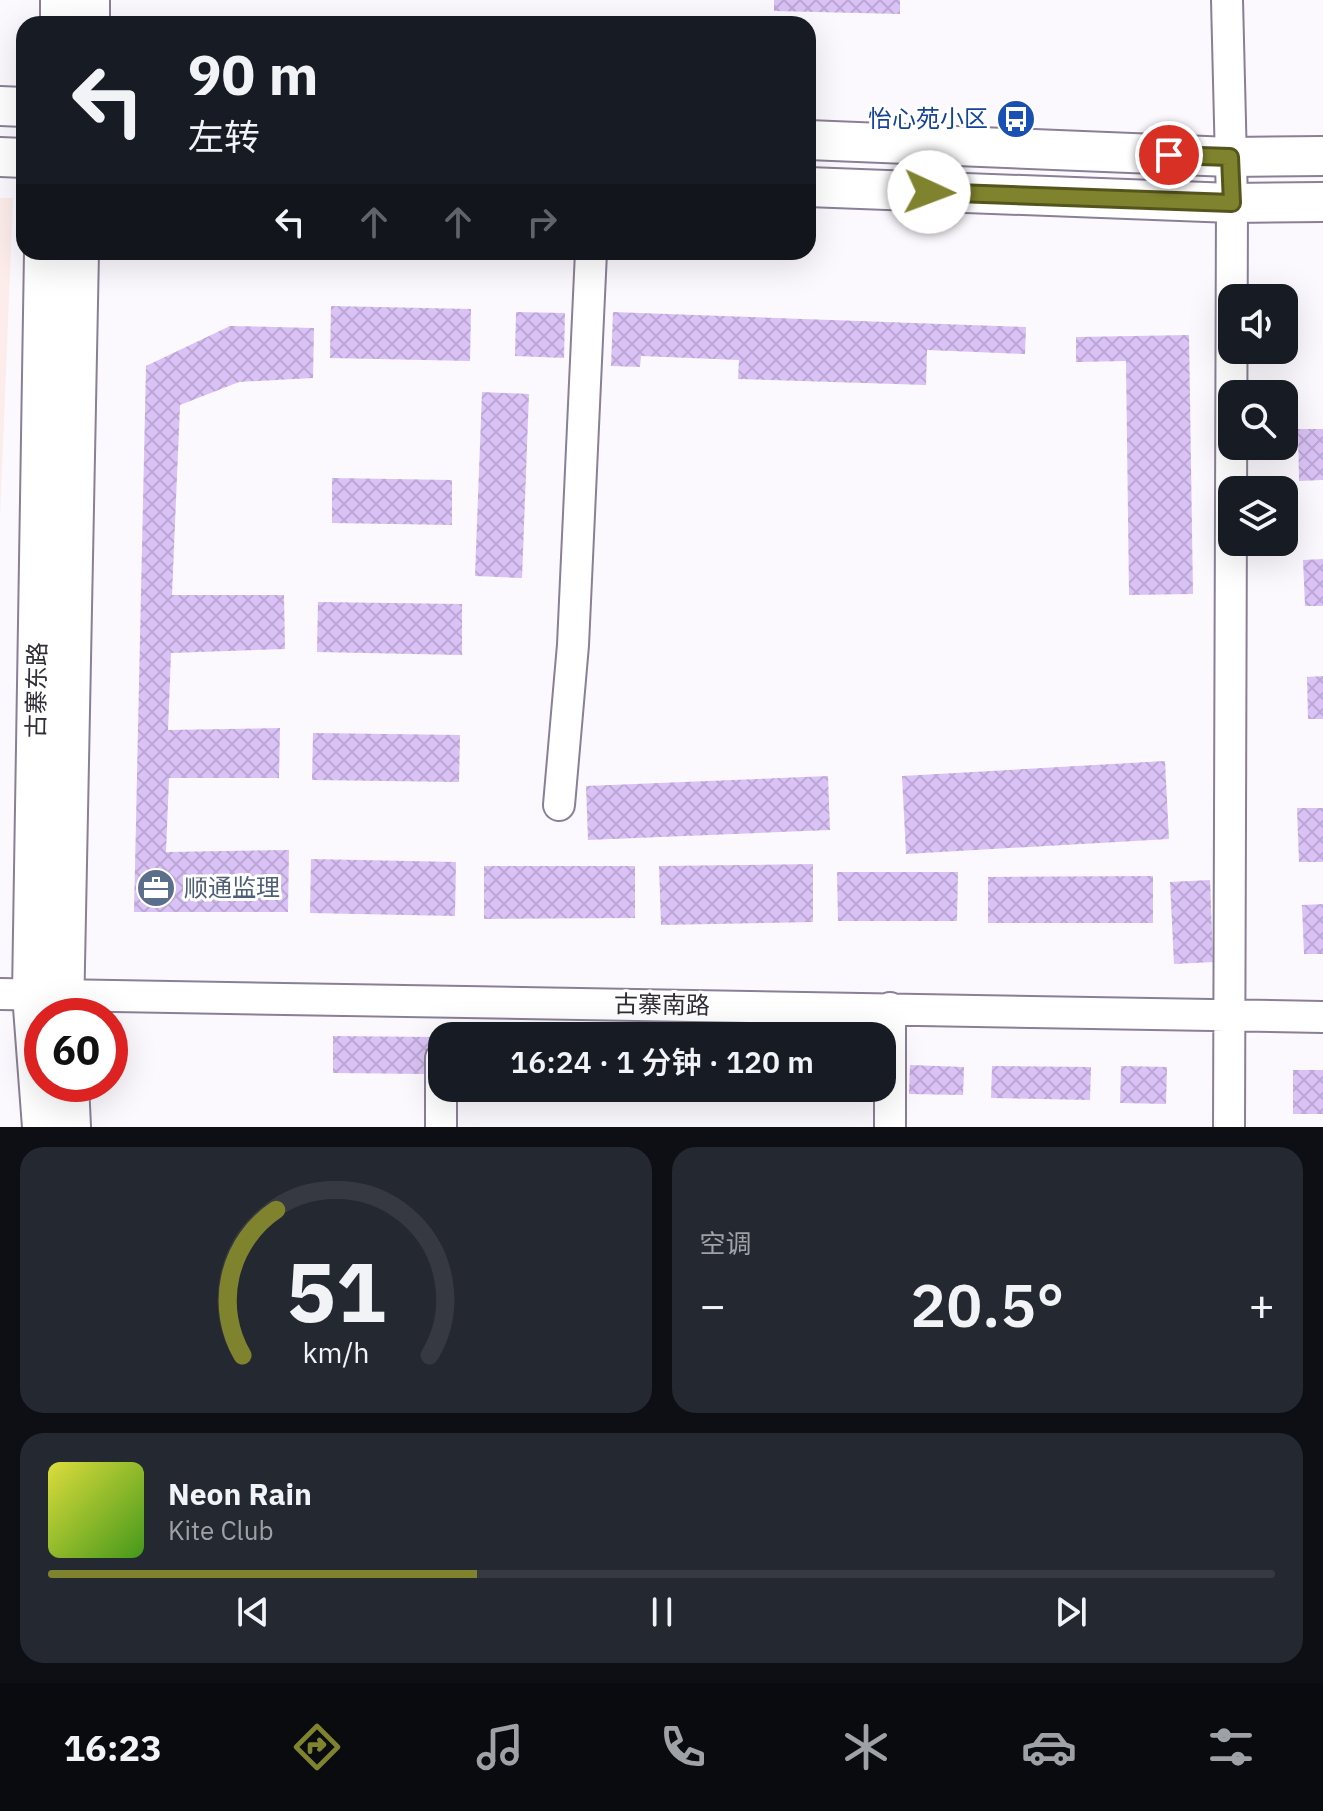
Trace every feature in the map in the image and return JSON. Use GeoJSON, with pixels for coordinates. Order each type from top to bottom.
{"type":"FeatureCollection","features":[{"type":"Feature","properties":{"kind":"main road"},"geometry":{"type":"LineString","coordinates":[[816,140],[1230,157],[1323,156]]}},
{"type":"Feature","properties":{"kind":"main road"},"geometry":{"type":"LineString","coordinates":[[816,187],[1232,203],[1323,202]]}},
{"type":"Feature","properties":{"kind":"main road","name":"古寨东路"},"geometry":{"type":"LineString","coordinates":[[40,998],[44,260]]}},
{"type":"Feature","properties":{"kind":"main road","name":"古寨东路"},"geometry":{"type":"LineString","coordinates":[[40,998],[79,260]]}},
{"type":"Feature","properties":{"kind":"main road","name":"古寨东路"},"geometry":{"type":"LineString","coordinates":[[42,1102],[42,1127]]}},
{"type":"Feature","properties":{"kind":"main road"},"geometry":{"type":"LineString","coordinates":[[70,1102],[71,1127]]}},
{"type":"Feature","properties":{"kind":"street"},"geometry":{"type":"LineString","coordinates":[[1227,0],[1232,203],[1229,1127]]}},
{"type":"Feature","properties":{"kind":"street"},"geometry":{"type":"LineString","coordinates":[[559,805],[573,645],[591,260]]}},
{"type":"Feature","properties":{"kind":"street","name":"古寨南路"},"geometry":{"type":"LineString","coordinates":[[128,1001],[890,1008],[1323,1017]]}},
{"type":"Feature","properties":{"kind":"street"},"geometry":{"type":"LineString","coordinates":[[890,1008],[890,1127]]}},
{"type":"Feature","properties":{"kind":"street"},"geometry":{"type":"LineString","coordinates":[[441,1102],[441,1127]]}},
{"type":"Feature","properties":{"kind":"shaded area"},"geometry":{"type":"Polygon","coordinates":[[[0,198],[13,198],[0,518],[0,198]]]}},
{"type":"Feature","properties":{"kind":"building"},"geometry":{"type":"Polygon","coordinates":[[[774,0],[900,0],[900,14],[774,11],[774,0]]]}},
{"type":"Feature","properties":{"kind":"building"},"geometry":{"type":"Polygon","coordinates":[[[331,306],[471,309],[470,361],[330,358],[331,306]]]}},
{"type":"Feature","properties":{"kind":"building"},"geometry":{"type":"Polygon","coordinates":[[[516,312],[565,313],[564,358],[515,356],[516,312]]]}},
{"type":"Feature","properties":{"kind":"building"},"geometry":{"type":"Polygon","coordinates":[[[613,312],[1026,327],[1025,354],[927,350],[926,385],[738,379],[739,360],[641,356],[640,367],[611,366],[613,312]]]}},
{"type":"Feature","properties":{"kind":"building"},"geometry":{"type":"Polygon","coordinates":[[[230,326],[314,328],[313,378],[239,382],[180,405],[172,595],[284,595],[285,649],[171,653],[168,730],[280,728],[279,778],[169,778],[166,852],[289,850],[288,912],[134,912],[146,366],[230,326]]]}},
{"type":"Feature","properties":{"kind":"building"},"geometry":{"type":"Polygon","coordinates":[[[1189,335],[1193,594],[1129,595],[1126,361],[1076,362],[1076,337],[1189,335]]]}},
{"type":"Feature","properties":{"kind":"building"},"geometry":{"type":"Polygon","coordinates":[[[482,392],[529,394],[522,578],[475,576],[482,392]]]}},
{"type":"Feature","properties":{"kind":"building"},"geometry":{"type":"Polygon","coordinates":[[[1298,429],[1323,429],[1323,480],[1299,481],[1298,429]]]}},
{"type":"Feature","properties":{"kind":"building"},"geometry":{"type":"Polygon","coordinates":[[[332,478],[452,480],[452,525],[332,523],[332,478]]]}},
{"type":"Feature","properties":{"kind":"building"},"geometry":{"type":"Polygon","coordinates":[[[1323,559],[1323,606],[1305,606],[1303,560],[1323,559]]]}},
{"type":"Feature","properties":{"kind":"building"},"geometry":{"type":"Polygon","coordinates":[[[318,602],[462,604],[462,655],[317,652],[318,602]]]}},
{"type":"Feature","properties":{"kind":"building"},"geometry":{"type":"Polygon","coordinates":[[[1323,676],[1323,719],[1308,719],[1307,677],[1323,676]]]}},
{"type":"Feature","properties":{"kind":"building"},"geometry":{"type":"Polygon","coordinates":[[[313,733],[460,735],[459,782],[312,780],[313,733]]]}},
{"type":"Feature","properties":{"kind":"building"},"geometry":{"type":"Polygon","coordinates":[[[1165,761],[1169,839],[906,854],[902,776],[1165,761]]]}},
{"type":"Feature","properties":{"kind":"building"},"geometry":{"type":"Polygon","coordinates":[[[828,776],[830,830],[588,840],[586,786],[828,776]]]}},
{"type":"Feature","properties":{"kind":"building"},"geometry":{"type":"Polygon","coordinates":[[[1297,808],[1323,808],[1323,862],[1299,862],[1297,808]]]}},
{"type":"Feature","properties":{"kind":"building"},"geometry":{"type":"Polygon","coordinates":[[[311,859],[456,862],[455,916],[310,913],[311,859]]]}},
{"type":"Feature","properties":{"kind":"building"},"geometry":{"type":"Polygon","coordinates":[[[813,864],[813,922],[661,925],[659,866],[813,864]]]}},
{"type":"Feature","properties":{"kind":"building"},"geometry":{"type":"Polygon","coordinates":[[[484,866],[635,866],[635,918],[484,919],[484,866]]]}},
{"type":"Feature","properties":{"kind":"building"},"geometry":{"type":"Polygon","coordinates":[[[837,872],[958,872],[957,921],[838,921],[837,872]]]}},
{"type":"Feature","properties":{"kind":"building"},"geometry":{"type":"Polygon","coordinates":[[[1153,876],[1153,923],[988,923],[988,877],[1153,876]]]}},
{"type":"Feature","properties":{"kind":"building"},"geometry":{"type":"Polygon","coordinates":[[[1210,880],[1213,962],[1174,964],[1170,882],[1210,880]]]}},
{"type":"Feature","properties":{"kind":"building"},"geometry":{"type":"Polygon","coordinates":[[[1323,904],[1323,954],[1304,954],[1302,905],[1323,904]]]}},
{"type":"Feature","properties":{"kind":"building"},"geometry":{"type":"Polygon","coordinates":[[[333,1036],[428,1037],[428,1074],[333,1073],[333,1036]]]}},
{"type":"Feature","properties":{"kind":"building"},"geometry":{"type":"Polygon","coordinates":[[[910,1065],[964,1067],[963,1095],[909,1094],[910,1065]]]}},
{"type":"Feature","properties":{"kind":"building"},"geometry":{"type":"Polygon","coordinates":[[[992,1066],[1091,1067],[1090,1100],[991,1098],[992,1066]]]}},
{"type":"Feature","properties":{"kind":"building"},"geometry":{"type":"Polygon","coordinates":[[[1121,1066],[1167,1067],[1166,1104],[1120,1103],[1121,1066]]]}},
{"type":"Feature","properties":{"kind":"building"},"geometry":{"type":"Polygon","coordinates":[[[1293,1070],[1323,1070],[1323,1114],[1293,1114],[1293,1070]]]}},
{"type":"Feature","properties":{"kind":"place","name":"怡心苑小区"},"geometry":{"type":"Point","coordinates":[1016,119]}},
{"type":"Feature","properties":{"kind":"place","name":"顺通监理"},"geometry":{"type":"Point","coordinates":[156,888]}},
{"type":"Feature","properties":{"kind":"route"},"geometry":{"type":"LineString","coordinates":[[929,192],[1232,203],[1230,157],[1169,155]]}}]}
